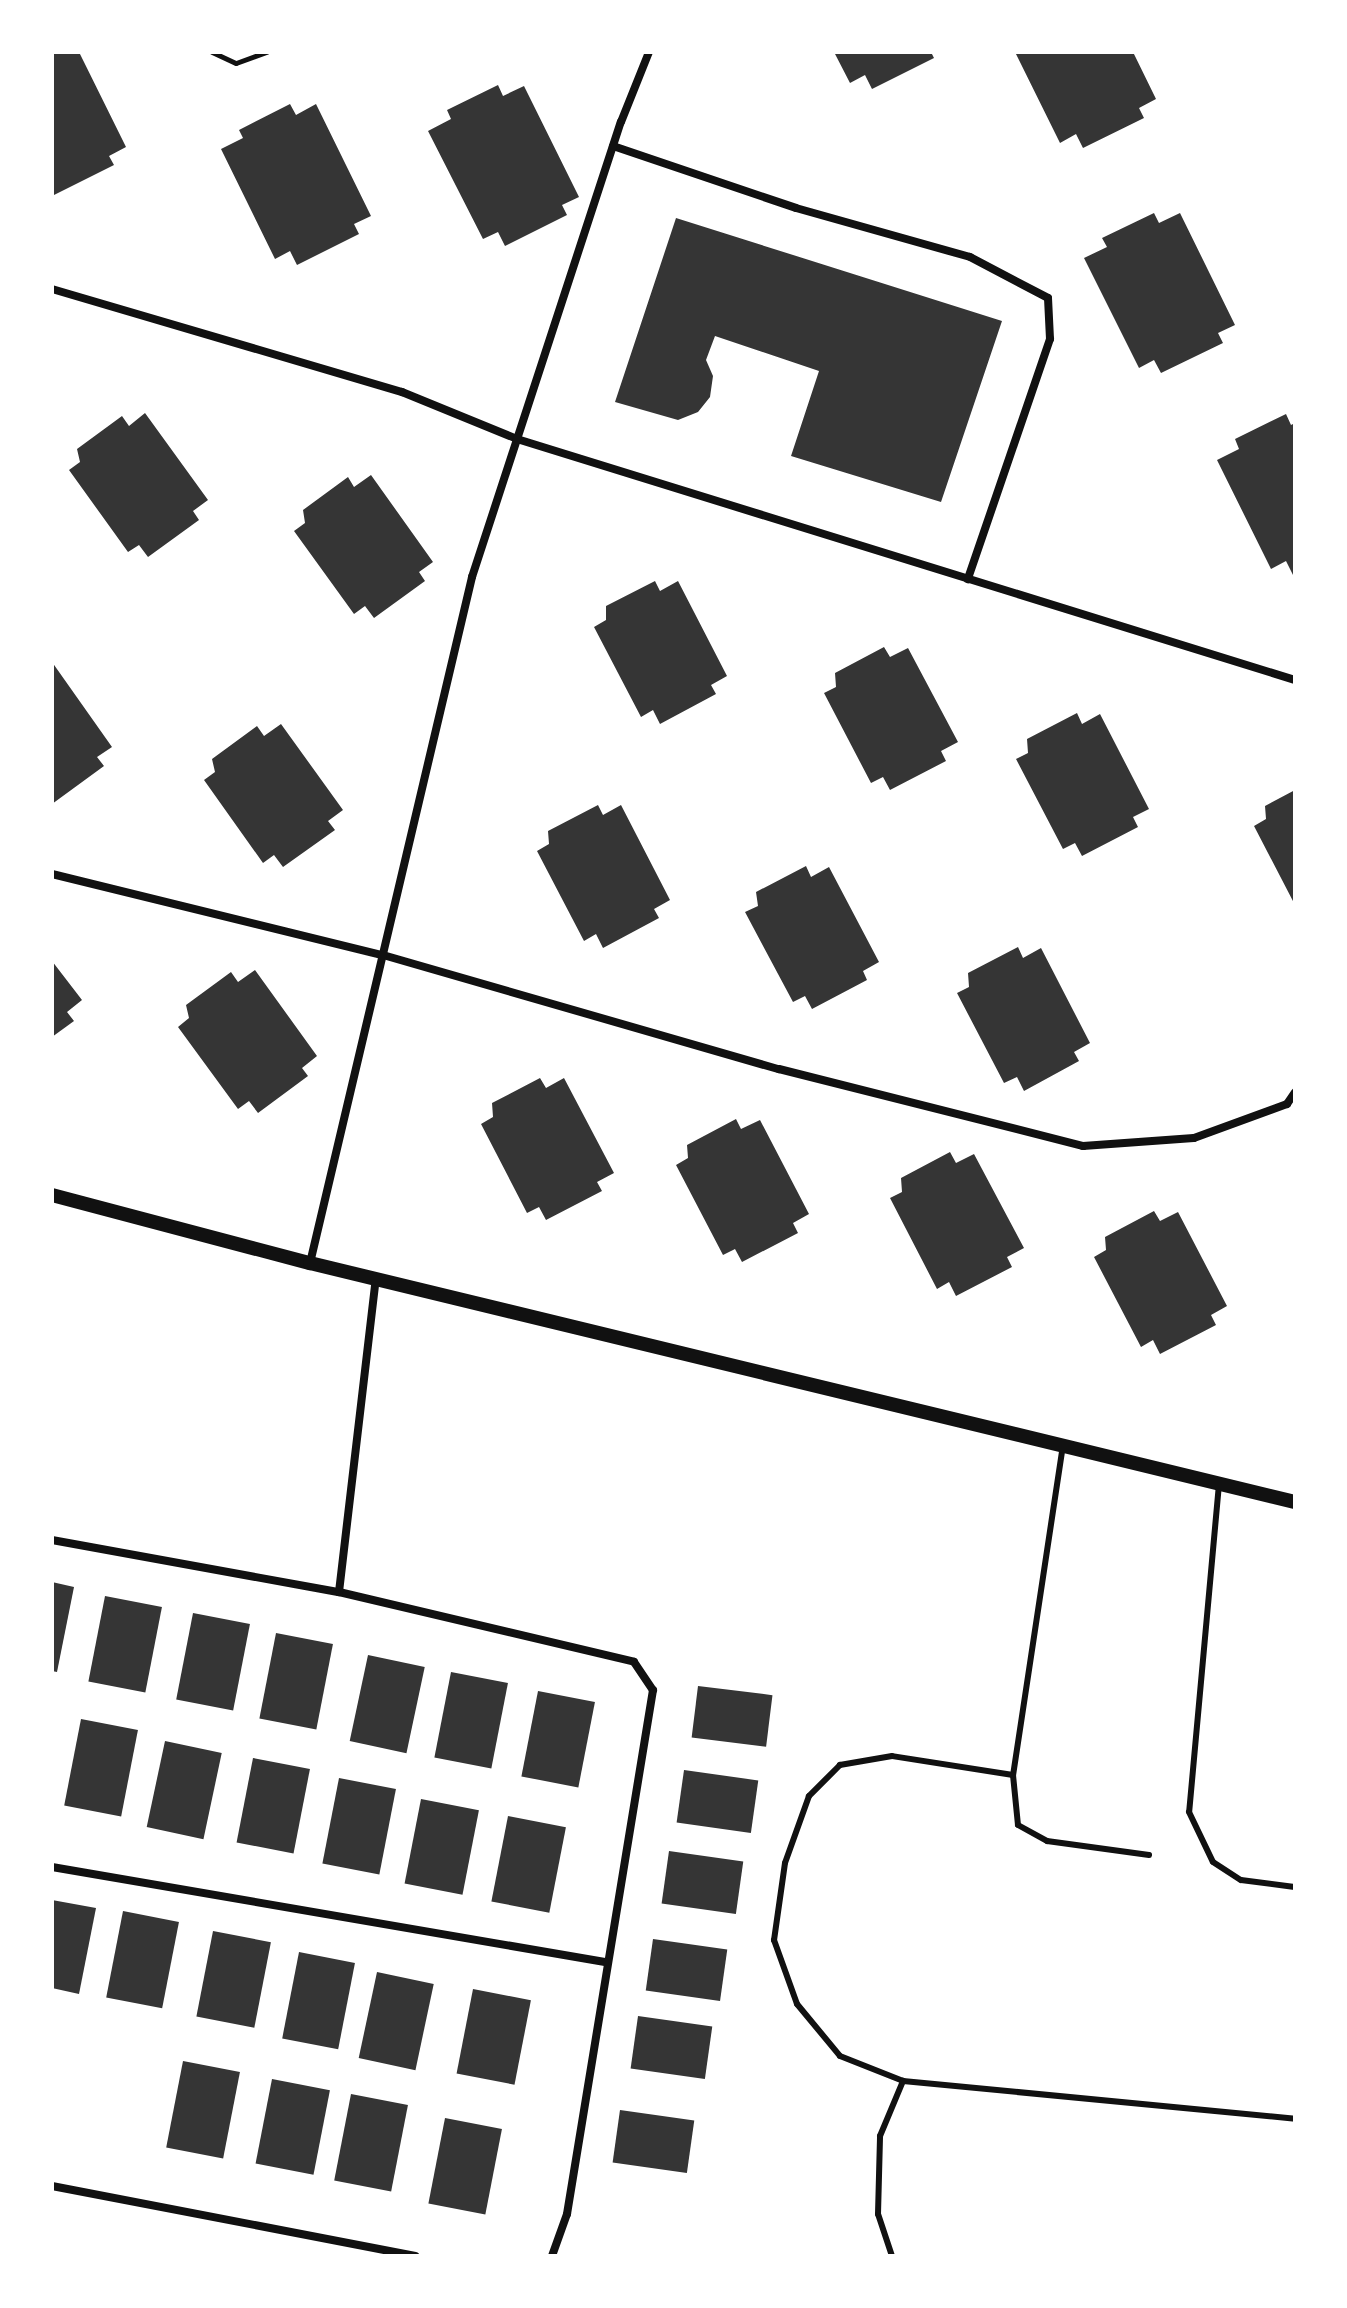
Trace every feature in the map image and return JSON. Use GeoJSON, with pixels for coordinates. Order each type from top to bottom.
{"type":"FeatureCollection","features":[{"type":"Feature","properties":{"kind":"street"},"geometry":{"type":"LineString","coordinates":[[310,1263],[472,577],[613,146],[649,52]]}},
{"type":"Feature","properties":{"kind":"street"},"geometry":{"type":"LineString","coordinates":[[613,146],[796,208],[970,257],[1048,298],[1050,339],[968,579]]}},
{"type":"Feature","properties":{"kind":"street"},"geometry":{"type":"LineString","coordinates":[[52,289],[402,392],[517,439],[1295,680]]}},
{"type":"Feature","properties":{"kind":"street"},"geometry":{"type":"LineString","coordinates":[[52,874],[383,955],[779,1069],[1083,1146],[1194,1138],[1287,1104],[1295,1092]]}},
{"type":"Feature","properties":{"kind":"street"},"geometry":{"type":"LineString","coordinates":[[52,1195],[310,1263],[1295,1502]]}},
{"type":"Feature","properties":{"kind":"street"},"geometry":{"type":"LineString","coordinates":[[339,1592],[376,1279]]}},
{"type":"Feature","properties":{"kind":"street"},"geometry":{"type":"LineString","coordinates":[[52,1540],[339,1592],[634,1662],[653,1690],[605,1962],[567,2214],[552,2256]]}},
{"type":"Feature","properties":{"kind":"street"},"geometry":{"type":"LineString","coordinates":[[52,1867],[605,1962]]}},
{"type":"Feature","properties":{"kind":"street"},"geometry":{"type":"LineString","coordinates":[[52,2186],[415,2256]]}},
{"type":"Feature","properties":{"kind":"lane"},"geometry":{"type":"LineString","coordinates":[[1063,1445],[1013,1775],[1018,1825],[1047,1841],[1149,1855]]}},
{"type":"Feature","properties":{"kind":"lane"},"geometry":{"type":"LineString","coordinates":[[1219,1483],[1189,1812],[1213,1862],[1241,1880],[1295,1887]]}},
{"type":"Feature","properties":{"kind":"lane"},"geometry":{"type":"LineString","coordinates":[[1013,1775],[892,1756],[840,1765],[809,1796],[790,1850],[774,1940],[797,2004],[840,2056],[903,2081],[1295,2119]]}},
{"type":"Feature","properties":{"kind":"lane"},"geometry":{"type":"LineString","coordinates":[[892,2256],[878,2214],[880,2136],[903,2081]]}},
{"type":"Feature","properties":{"kind":"path"},"geometry":{"type":"LineString","coordinates":[[212,52],[236,63],[267,52]]}},
{"type":"Feature","properties":{"kind":"building"},"geometry":{"type":"Polygon","coordinates":[[[52,52],[79,52],[126,147],[109,156],[114,165],[52,196],[52,52]]]}},
{"type":"Feature","properties":{"kind":"building"},"geometry":{"type":"Polygon","coordinates":[[[834,52],[931,52],[934,58],[872,89],[865,75],[850,83],[834,52]]]}},
{"type":"Feature","properties":{"kind":"building"},"geometry":{"type":"Polygon","coordinates":[[[1015,52],[1133,52],[1156,99],[1139,108],[1144,118],[1083,148],[1076,134],[1060,143],[1015,52]]]}},
{"type":"Feature","properties":{"kind":"building"},"geometry":{"type":"Polygon","coordinates":[[[498,85],[503,96],[524,86],[579,197],[562,205],[567,215],[505,246],[498,232],[483,239],[428,131],[451,119],[447,110],[498,85]]]}},
{"type":"Feature","properties":{"kind":"building"},"geometry":{"type":"Polygon","coordinates":[[[290,104],[296,115],[316,104],[371,216],[354,224],[359,234],[297,265],[290,251],[275,259],[221,149],[243,138],[239,130],[290,104]]]}},
{"type":"Feature","properties":{"kind":"building"},"geometry":{"type":"Polygon","coordinates":[[[1154,213],[1159,223],[1180,213],[1235,325],[1218,333],[1223,343],[1161,373],[1154,360],[1139,368],[1084,258],[1107,247],[1102,238],[1154,213]]]}},
{"type":"Feature","properties":{"kind":"building"},"geometry":{"type":"Polygon","coordinates":[[[676,218],[1002,321],[941,502],[791,456],[819,371],[715,336],[706,360],[713,376],[710,397],[698,412],[678,420],[615,402],[676,218]]]}},
{"type":"Feature","properties":{"kind":"building"},"geometry":{"type":"Polygon","coordinates":[[[145,413],[208,500],[193,511],[199,520],[148,557],[139,545],[128,552],[69,470],[80,462],[77,449],[122,416],[129,426],[145,413]]]}},
{"type":"Feature","properties":{"kind":"building"},"geometry":{"type":"Polygon","coordinates":[[[1286,414],[1291,425],[1295,423],[1295,579],[1286,561],[1271,569],[1217,460],[1239,449],[1235,439],[1286,414]]]}},
{"type":"Feature","properties":{"kind":"building"},"geometry":{"type":"Polygon","coordinates":[[[371,475],[433,562],[419,572],[425,581],[374,618],[365,606],[354,614],[294,531],[305,523],[303,510],[348,477],[354,487],[371,475]]]}},
{"type":"Feature","properties":{"kind":"building"},"geometry":{"type":"Polygon","coordinates":[[[655,581],[660,591],[678,581],[727,676],[711,685],[716,694],[660,724],[653,710],[641,717],[594,627],[606,620],[606,606],[655,581]]]}},
{"type":"Feature","properties":{"kind":"building"},"geometry":{"type":"Polygon","coordinates":[[[884,647],[890,657],[908,648],[958,742],[941,751],[946,761],[890,790],[883,777],[871,783],[824,693],[836,687],[835,673],[884,647]]]}},
{"type":"Feature","properties":{"kind":"building"},"geometry":{"type":"Polygon","coordinates":[[[52,662],[112,747],[97,757],[104,766],[52,804],[52,662]]]}},
{"type":"Feature","properties":{"kind":"building"},"geometry":{"type":"Polygon","coordinates":[[[1077,713],[1082,724],[1100,714],[1149,809],[1133,817],[1138,827],[1082,856],[1075,843],[1063,849],[1016,759],[1028,753],[1027,739],[1077,713]]]}},
{"type":"Feature","properties":{"kind":"building"},"geometry":{"type":"Polygon","coordinates":[[[281,724],[343,810],[328,821],[335,830],[283,867],[274,855],[263,863],[204,780],[215,772],[212,759],[257,726],[264,736],[281,724]]]}},
{"type":"Feature","properties":{"kind":"building"},"geometry":{"type":"Polygon","coordinates":[[[1295,790],[1295,905],[1254,826],[1266,819],[1265,806],[1295,790]]]}},
{"type":"Feature","properties":{"kind":"building"},"geometry":{"type":"Polygon","coordinates":[[[598,805],[603,815],[621,805],[670,900],[654,909],[659,918],[603,948],[596,934],[584,941],[537,851],[549,844],[548,831],[598,805]]]}},
{"type":"Feature","properties":{"kind":"building"},"geometry":{"type":"Polygon","coordinates":[[[806,866],[811,877],[829,867],[879,962],[863,971],[867,980],[812,1009],[805,996],[793,1002],[745,912],[758,906],[756,892],[806,866]]]}},
{"type":"Feature","properties":{"kind":"building"},"geometry":{"type":"Polygon","coordinates":[[[1018,947],[1023,958],[1041,948],[1090,1043],[1074,1052],[1079,1061],[1024,1091],[1017,1077],[1004,1083],[957,993],[969,987],[968,973],[1018,947]]]}},
{"type":"Feature","properties":{"kind":"building"},"geometry":{"type":"Polygon","coordinates":[[[52,961],[82,1000],[67,1012],[74,1021],[52,1037],[52,961]]]}},
{"type":"Feature","properties":{"kind":"building"},"geometry":{"type":"Polygon","coordinates":[[[255,970],[317,1056],[302,1068],[308,1076],[258,1113],[249,1101],[238,1109],[178,1027],[189,1018],[186,1005],[231,972],[238,982],[255,970]]]}},
{"type":"Feature","properties":{"kind":"building"},"geometry":{"type":"Polygon","coordinates":[[[540,1078],[546,1088],[564,1078],[614,1173],[597,1182],[602,1191],[546,1220],[539,1207],[527,1213],[481,1124],[493,1117],[492,1103],[540,1078]]]}},
{"type":"Feature","properties":{"kind":"building"},"geometry":{"type":"Polygon","coordinates":[[[736,1119],[741,1129],[760,1120],[809,1214],[793,1223],[798,1233],[742,1262],[735,1249],[723,1255],[676,1165],[688,1158],[687,1145],[736,1119]]]}},
{"type":"Feature","properties":{"kind":"building"},"geometry":{"type":"Polygon","coordinates":[[[950,1152],[956,1163],[974,1154],[1024,1248],[1007,1257],[1012,1267],[956,1296],[949,1282],[937,1289],[890,1198],[902,1192],[901,1178],[950,1152]]]}},
{"type":"Feature","properties":{"kind":"building"},"geometry":{"type":"Polygon","coordinates":[[[1154,1211],[1160,1221],[1178,1212],[1227,1306],[1211,1315],[1216,1325],[1160,1354],[1153,1340],[1141,1347],[1094,1257],[1106,1250],[1105,1237],[1154,1211]]]}},
{"type":"Feature","properties":{"kind":"building"},"geometry":{"type":"Polygon","coordinates":[[[52,1582],[74,1587],[57,1672],[52,1671],[52,1582]]]}},
{"type":"Feature","properties":{"kind":"building"},"geometry":{"type":"Polygon","coordinates":[[[105,1596],[162,1607],[145,1692],[88,1681],[105,1596]]]}},
{"type":"Feature","properties":{"kind":"building"},"geometry":{"type":"Polygon","coordinates":[[[193,1613],[250,1624],[233,1710],[176,1699],[193,1613]]]}},
{"type":"Feature","properties":{"kind":"building"},"geometry":{"type":"Polygon","coordinates":[[[276,1633],[333,1644],[316,1729],[259,1718],[276,1633]]]}},
{"type":"Feature","properties":{"kind":"building"},"geometry":{"type":"Polygon","coordinates":[[[368,1655],[425,1667],[406,1753],[350,1741],[368,1655]]]}},
{"type":"Feature","properties":{"kind":"building"},"geometry":{"type":"Polygon","coordinates":[[[451,1672],[508,1683],[491,1768],[434,1757],[451,1672]]]}},
{"type":"Feature","properties":{"kind":"building"},"geometry":{"type":"Polygon","coordinates":[[[698,1686],[772,1695],[766,1747],[692,1738],[698,1686]]]}},
{"type":"Feature","properties":{"kind":"building"},"geometry":{"type":"Polygon","coordinates":[[[538,1691],[595,1702],[578,1787],[521,1776],[538,1691]]]}},
{"type":"Feature","properties":{"kind":"building"},"geometry":{"type":"Polygon","coordinates":[[[81,1719],[138,1730],[121,1816],[64,1805],[81,1719]]]}},
{"type":"Feature","properties":{"kind":"building"},"geometry":{"type":"Polygon","coordinates":[[[165,1741],[222,1753],[203,1839],[147,1827],[165,1741]]]}},
{"type":"Feature","properties":{"kind":"building"},"geometry":{"type":"Polygon","coordinates":[[[253,1758],[310,1769],[294,1853],[237,1842],[253,1758]]]}},
{"type":"Feature","properties":{"kind":"building"},"geometry":{"type":"Polygon","coordinates":[[[684,1770],[758,1780],[751,1833],[677,1822],[684,1770]]]}},
{"type":"Feature","properties":{"kind":"building"},"geometry":{"type":"Polygon","coordinates":[[[339,1778],[396,1789],[379,1874],[322,1863],[339,1778]]]}},
{"type":"Feature","properties":{"kind":"building"},"geometry":{"type":"Polygon","coordinates":[[[421,1799],[479,1810],[463,1895],[405,1883],[421,1799]]]}},
{"type":"Feature","properties":{"kind":"building"},"geometry":{"type":"Polygon","coordinates":[[[508,1816],[566,1827],[549,1913],[491,1901],[508,1816]]]}},
{"type":"Feature","properties":{"kind":"building"},"geometry":{"type":"Polygon","coordinates":[[[669,1851],[743,1861],[736,1914],[662,1903],[669,1851]]]}},
{"type":"Feature","properties":{"kind":"building"},"geometry":{"type":"Polygon","coordinates":[[[52,1900],[96,1908],[79,1994],[52,1988],[52,1900]]]}},
{"type":"Feature","properties":{"kind":"building"},"geometry":{"type":"Polygon","coordinates":[[[123,1911],[179,1922],[162,2008],[106,1997],[123,1911]]]}},
{"type":"Feature","properties":{"kind":"building"},"geometry":{"type":"Polygon","coordinates":[[[213,1931],[271,1942],[254,2028],[196,2016],[213,1931]]]}},
{"type":"Feature","properties":{"kind":"building"},"geometry":{"type":"Polygon","coordinates":[[[653,1939],[727,1949],[720,2001],[646,1990],[653,1939]]]}},
{"type":"Feature","properties":{"kind":"building"},"geometry":{"type":"Polygon","coordinates":[[[299,1952],[355,1963],[338,2049],[282,2038],[299,1952]]]}},
{"type":"Feature","properties":{"kind":"building"},"geometry":{"type":"Polygon","coordinates":[[[377,1972],[434,1984],[415,2070],[359,2058],[377,1972]]]}},
{"type":"Feature","properties":{"kind":"building"},"geometry":{"type":"Polygon","coordinates":[[[473,1989],[531,2000],[515,2085],[457,2073],[473,1989]]]}},
{"type":"Feature","properties":{"kind":"building"},"geometry":{"type":"Polygon","coordinates":[[[638,2016],[712,2026],[705,2079],[631,2068],[638,2016]]]}},
{"type":"Feature","properties":{"kind":"building"},"geometry":{"type":"Polygon","coordinates":[[[183,2061],[240,2072],[223,2158],[166,2147],[183,2061]]]}},
{"type":"Feature","properties":{"kind":"building"},"geometry":{"type":"Polygon","coordinates":[[[272,2079],[330,2090],[314,2175],[256,2163],[272,2079]]]}},
{"type":"Feature","properties":{"kind":"building"},"geometry":{"type":"Polygon","coordinates":[[[351,2094],[408,2105],[391,2191],[334,2180],[351,2094]]]}},
{"type":"Feature","properties":{"kind":"building"},"geometry":{"type":"Polygon","coordinates":[[[620,2110],[694,2120],[687,2173],[613,2162],[620,2110]]]}},
{"type":"Feature","properties":{"kind":"building"},"geometry":{"type":"Polygon","coordinates":[[[445,2118],[502,2129],[485,2214],[428,2203],[445,2118]]]}}]}
